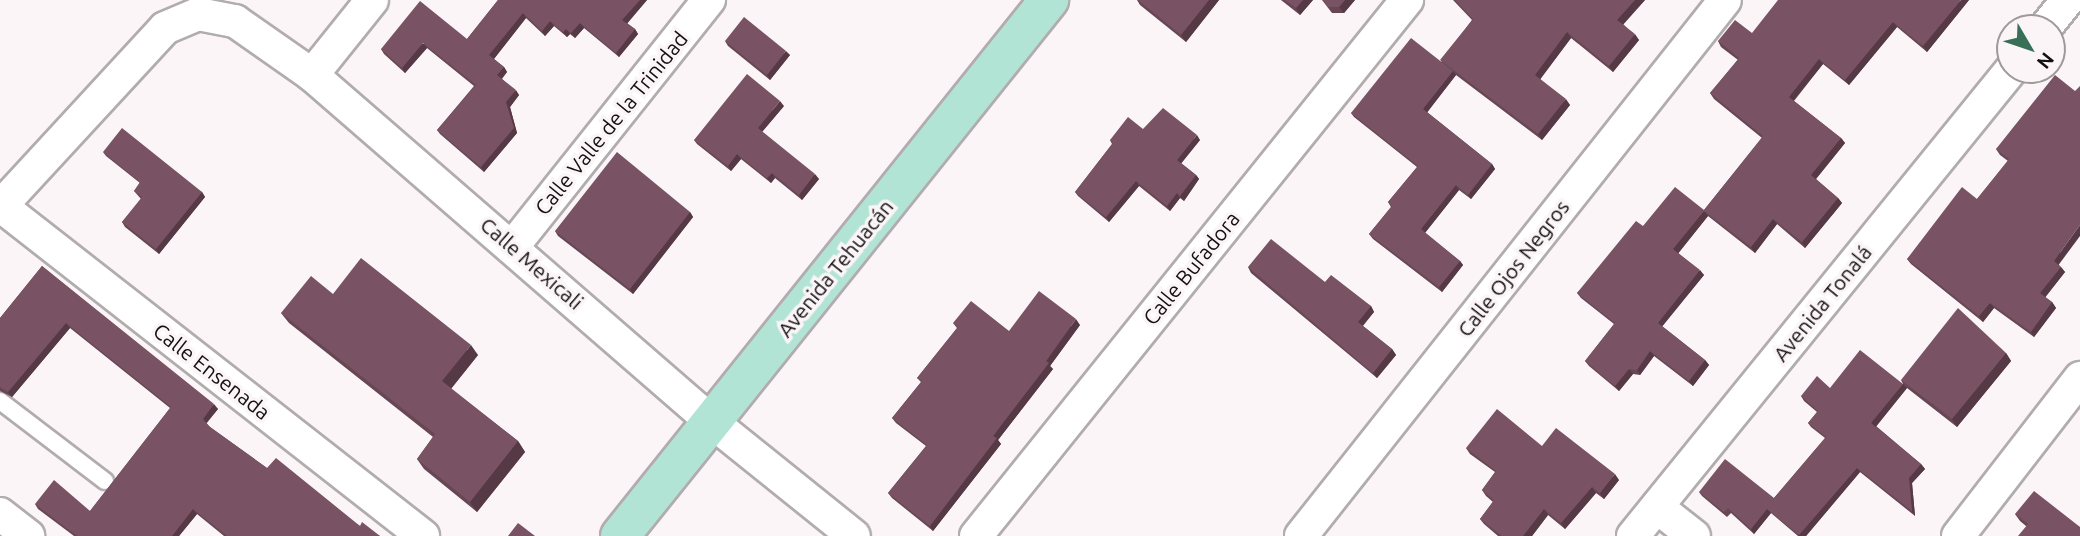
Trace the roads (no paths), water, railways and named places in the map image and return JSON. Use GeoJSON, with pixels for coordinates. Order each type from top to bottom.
{"type":"FeatureCollection","features":[{"type":"Feature","properties":{"kind":"street"},"geometry":{"type":"LineString","coordinates":[[312,75],[372,0]]}},
{"type":"Feature","properties":{"kind":"street","name":"Calle Valle de la Trinidad"},"geometry":{"type":"LineString","coordinates":[[513,246],[709,0]]}},
{"type":"Feature","properties":{"kind":"street","name":"Avenida Tehuacán"},"geometry":{"type":"LineString","coordinates":[[620,536],[1049,0]]}},
{"type":"Feature","properties":{"kind":"street","name":"Calle Bufadora"},"geometry":{"type":"LineString","coordinates":[[976,536],[1407,0]]}},
{"type":"Feature","properties":{"kind":"street","name":"Calle Ojos Negros"},"geometry":{"type":"LineString","coordinates":[[1301,536],[1725,0]]}},
{"type":"Feature","properties":{"kind":"street"},"geometry":{"type":"LineString","coordinates":[[2056,14],[2068,0]]}},
{"type":"Feature","properties":{"kind":"street"},"geometry":{"type":"LineString","coordinates":[[1,206],[165,28],[199,7]]}},
{"type":"Feature","properties":{"kind":"street","name":"Calle Mexicali"},"geometry":{"type":"LineString","coordinates":[[199,7],[234,21],[312,75],[513,246],[712,422],[854,536]]}},
{"type":"Feature","properties":{"kind":"street","name":"Avenida Tonalá"},"geometry":{"type":"LineString","coordinates":[[1633,536],[2000,84]]}},
{"type":"Feature","properties":{"kind":"street","name":"Calle Ensenada"},"geometry":{"type":"LineString","coordinates":[[1,206],[423,536]]}},
{"type":"Feature","properties":{"kind":"street"},"geometry":{"type":"LineString","coordinates":[[1958,536],[2080,378]]}},
{"type":"Feature","properties":{"kind":"street"},"geometry":{"type":"LineString","coordinates":[[1657,507],[1694,536]]}},
{"type":"Feature","properties":{"kind":"street"},"geometry":{"type":"LineString","coordinates":[[0,514],[28,536]]}},
{"type":"Feature","properties":{"kind":"lane"},"geometry":{"type":"LineString","coordinates":[[0,401],[105,481]]}}]}
